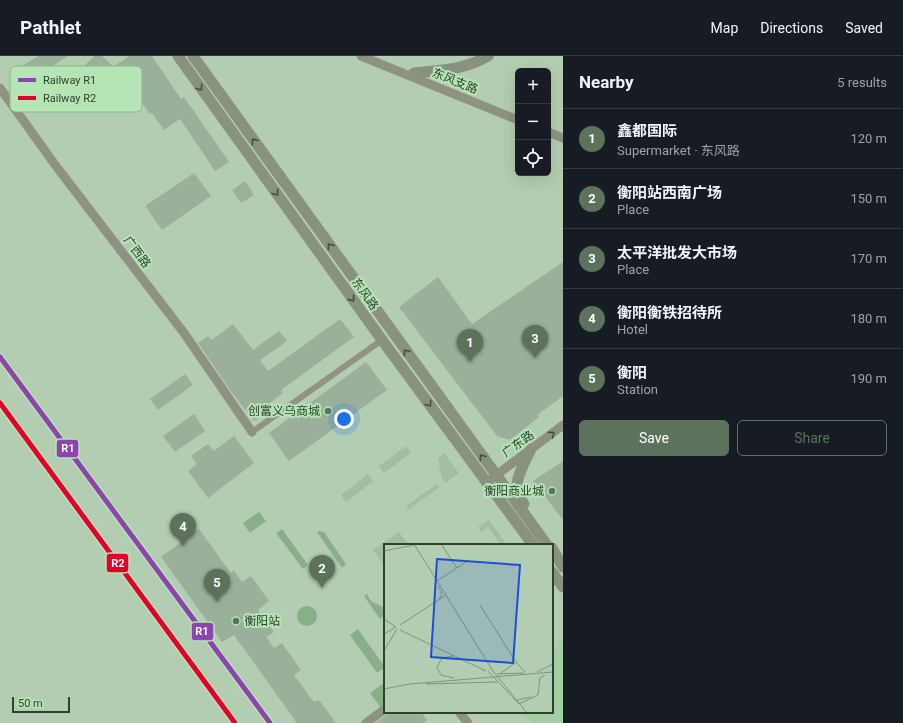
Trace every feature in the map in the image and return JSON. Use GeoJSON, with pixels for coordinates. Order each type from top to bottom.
{"type":"FeatureCollection","features":[{"type":"Feature","properties":{"kind":"highway","name":"东风路"},"geometry":{"type":"LineString","coordinates":[[178,56],[382,340],[491,479],[546,544]]}},
{"type":"Feature","properties":{"kind":"highway","name":"东风路"},"geometry":{"type":"LineString","coordinates":[[193,56],[491,479],[532,544]]}},
{"type":"Feature","properties":{"kind":"highway"},"geometry":{"type":"LineString","coordinates":[[414,73],[457,69],[488,56]]}},
{"type":"Feature","properties":{"kind":"highway"},"geometry":{"type":"LineString","coordinates":[[531,449],[521,470],[516,488],[518,495],[549,544]]}},
{"type":"Feature","properties":{"kind":"highway"},"geometry":{"type":"LineString","coordinates":[[553,550],[563,567]]}},
{"type":"Feature","properties":{"kind":"highway"},"geometry":{"type":"LineString","coordinates":[[553,553],[563,567]]}},
{"type":"Feature","properties":{"kind":"highway"},"geometry":{"type":"LineString","coordinates":[[553,574],[563,587]]}},
{"type":"Feature","properties":{"kind":"street","name":"东风支路"},"geometry":{"type":"LineString","coordinates":[[360,56],[515,119]]}},
{"type":"Feature","properties":{"kind":"street","name":"东风支路"},"geometry":{"type":"LineString","coordinates":[[371,56],[515,114]]}},
{"type":"Feature","properties":{"kind":"street","name":"广西路"},"geometry":{"type":"LineString","coordinates":[[0,88],[10,102]]}},
{"type":"Feature","properties":{"kind":"street","name":"广西路"},"geometry":{"type":"LineString","coordinates":[[17,112],[56,166],[184,334],[252,432]]}},
{"type":"Feature","properties":{"kind":"street"},"geometry":{"type":"LineString","coordinates":[[551,128],[563,133]]}},
{"type":"Feature","properties":{"kind":"street"},"geometry":{"type":"LineString","coordinates":[[551,133],[563,138]]}},
{"type":"Feature","properties":{"kind":"street"},"geometry":{"type":"LineString","coordinates":[[252,432],[382,340]]}},
{"type":"Feature","properties":{"kind":"street","name":"广东路"},"geometry":{"type":"LineString","coordinates":[[491,479],[563,425]]}},
{"type":"Feature","properties":{"kind":"street"},"geometry":{"type":"LineString","coordinates":[[366,723],[384,710]]}},
{"type":"Feature","properties":{"kind":"street"},"geometry":{"type":"LineString","coordinates":[[460,713],[468,723]]}},
{"type":"Feature","properties":{"kind":"shaded area"},"geometry":{"type":"Polygon","coordinates":[[[406,446],[411,453],[384,473],[379,466],[406,446]]]}},
{"type":"Feature","properties":{"kind":"shaded area"},"geometry":{"type":"Polygon","coordinates":[[[444,453],[459,473],[445,483],[441,475],[438,459],[444,453]]]}},
{"type":"Feature","properties":{"kind":"shaded area"},"geometry":{"type":"Polygon","coordinates":[[[368,474],[373,481],[346,502],[341,495],[368,474]]]}},
{"type":"Feature","properties":{"kind":"shaded area"},"geometry":{"type":"Polygon","coordinates":[[[437,484],[440,487],[409,509],[406,506],[437,484]]]}},
{"type":"Feature","properties":{"kind":"shaded area"},"geometry":{"type":"Polygon","coordinates":[[[259,512],[266,521],[250,533],[243,523],[259,512]]]}},
{"type":"Feature","properties":{"kind":"shaded area"},"geometry":{"type":"Polygon","coordinates":[[[489,520],[506,544],[500,544],[488,527],[481,532],[478,527],[489,520]]]}},
{"type":"Feature","properties":{"kind":"shaded area"},"geometry":{"type":"Polygon","coordinates":[[[282,529],[308,565],[303,569],[276,533],[282,529]]]}},
{"type":"Feature","properties":{"kind":"shaded area"},"geometry":{"type":"Polygon","coordinates":[[[317,532],[324,532],[346,564],[342,568],[317,532]]]}},
{"type":"Feature","properties":{"kind":"shaded area"},"geometry":{"type":"Polygon","coordinates":[[[399,532],[408,544],[384,544],[384,566],[373,550],[399,532]]]}},
{"type":"Feature","properties":{"kind":"shaded area"},"geometry":{"type":"Polygon","coordinates":[[[367,594],[373,603],[384,608],[384,616],[380,619],[364,596],[367,594]]]}},
{"type":"Feature","properties":{"kind":"shaded area"},"geometry":{"type":"Polygon","coordinates":[[[307,606],[314,609],[317,616],[314,623],[307,626],[300,623],[297,616],[300,609],[307,606]]]}},
{"type":"Feature","properties":{"kind":"shaded area"},"geometry":{"type":"Polygon","coordinates":[[[358,629],[384,666],[384,668],[377,673],[350,635],[358,629]]]}},
{"type":"Feature","properties":{"kind":"shaded area"},"geometry":{"type":"Polygon","coordinates":[[[563,641],[563,723],[531,723],[523,713],[553,713],[553,649],[563,641]]]}},
{"type":"Feature","properties":{"kind":"shaded area"},"geometry":{"type":"Polygon","coordinates":[[[384,683],[384,706],[381,708],[370,693],[384,683]]]}},
{"type":"Feature","properties":{"kind":"building"},"geometry":{"type":"Polygon","coordinates":[[[38,56],[68,56],[52,66],[23,66],[38,56]]]}},
{"type":"Feature","properties":{"kind":"building"},"geometry":{"type":"Polygon","coordinates":[[[94,56],[102,56],[113,66],[86,66],[85,65],[94,56]]]}},
{"type":"Feature","properties":{"kind":"building"},"geometry":{"type":"Polygon","coordinates":[[[129,56],[152,56],[181,99],[184,97],[229,162],[215,171],[180,119],[164,130],[152,113],[150,114],[142,102],[142,66],[116,65],[129,56]]]}},
{"type":"Feature","properties":{"kind":"building"},"geometry":{"type":"Polygon","coordinates":[[[194,173],[211,196],[162,230],[145,206],[194,173]]]}},
{"type":"Feature","properties":{"kind":"building"},"geometry":{"type":"Polygon","coordinates":[[[245,181],[254,195],[241,203],[232,190],[245,181]]]}},
{"type":"Feature","properties":{"kind":"building"},"geometry":{"type":"Polygon","coordinates":[[[563,262],[563,396],[537,415],[539,417],[510,440],[497,436],[399,307],[438,277],[472,324],[563,262]]]}},
{"type":"Feature","properties":{"kind":"building"},"geometry":{"type":"Polygon","coordinates":[[[340,319],[354,337],[281,390],[283,393],[259,411],[262,415],[254,421],[230,390],[198,343],[208,336],[212,340],[233,324],[253,350],[279,331],[287,341],[260,360],[268,371],[340,319]]]}},
{"type":"Feature","properties":{"kind":"building","name":"创富义乌商城"},"geometry":{"type":"Polygon","coordinates":[[[366,362],[387,390],[289,461],[269,433],[366,362]]]}},
{"type":"Feature","properties":{"kind":"building"},"geometry":{"type":"Polygon","coordinates":[[[185,374],[193,385],[158,410],[150,399],[185,374]]]}},
{"type":"Feature","properties":{"kind":"building"},"geometry":{"type":"Polygon","coordinates":[[[194,414],[205,431],[175,452],[163,436],[194,414]]]}},
{"type":"Feature","properties":{"kind":"building"},"geometry":{"type":"Polygon","coordinates":[[[234,436],[254,463],[208,498],[188,471],[197,464],[191,456],[208,444],[214,451],[234,436]]]}},
{"type":"Feature","properties":{"kind":"building","name":"衡阳商业城"},"geometry":{"type":"Polygon","coordinates":[[[563,461],[563,520],[540,490],[537,493],[533,487],[536,485],[533,481],[563,461]]]}},
{"type":"Feature","properties":{"kind":"building","name":"衡阳站"},"geometry":{"type":"Polygon","coordinates":[[[199,529],[231,573],[234,570],[242,582],[251,576],[269,601],[258,610],[274,632],[266,637],[274,648],[282,643],[301,670],[294,675],[314,702],[319,700],[336,723],[297,723],[234,635],[222,642],[161,557],[199,529]]]}},
{"type":"Feature","properties":{"kind":"building"},"geometry":{"type":"Polygon","coordinates":[[[389,713],[422,713],[427,720],[423,723],[376,723],[389,713]]]}},
{"type":"Feature","properties":{"kind":"rail line","name":"R1"},"geometry":{"type":"LineString","coordinates":[[0,357],[270,723]]}},
{"type":"Feature","properties":{"kind":"rail line","name":"R2"},"geometry":{"type":"LineString","coordinates":[[0,403],[235,723]]}},
{"type":"Feature","properties":{"kind":"place","name":"太平洋批发大市场"},"geometry":{"type":"Point","coordinates":[535,358]}},
{"type":"Feature","properties":{"kind":"place","name":"鑫都国际"},"geometry":{"type":"Point","coordinates":[470,362]}},
{"type":"Feature","properties":{"kind":"place","name":"创富义乌商城"},"geometry":{"type":"Point","coordinates":[328,411]}},
{"type":"Feature","properties":{"kind":"place","name":"衡阳商业城"},"geometry":{"type":"Point","coordinates":[552,491]}},
{"type":"Feature","properties":{"kind":"place","name":"衡阳衡铁招待所"},"geometry":{"type":"Point","coordinates":[183,546]}},
{"type":"Feature","properties":{"kind":"place","name":"衡阳站西南广场"},"geometry":{"type":"Point","coordinates":[322,588]}},
{"type":"Feature","properties":{"kind":"place","name":"衡阳"},"geometry":{"type":"Point","coordinates":[217,602]}},
{"type":"Feature","properties":{"kind":"place","name":"衡阳站"},"geometry":{"type":"Point","coordinates":[236,621]}}]}
